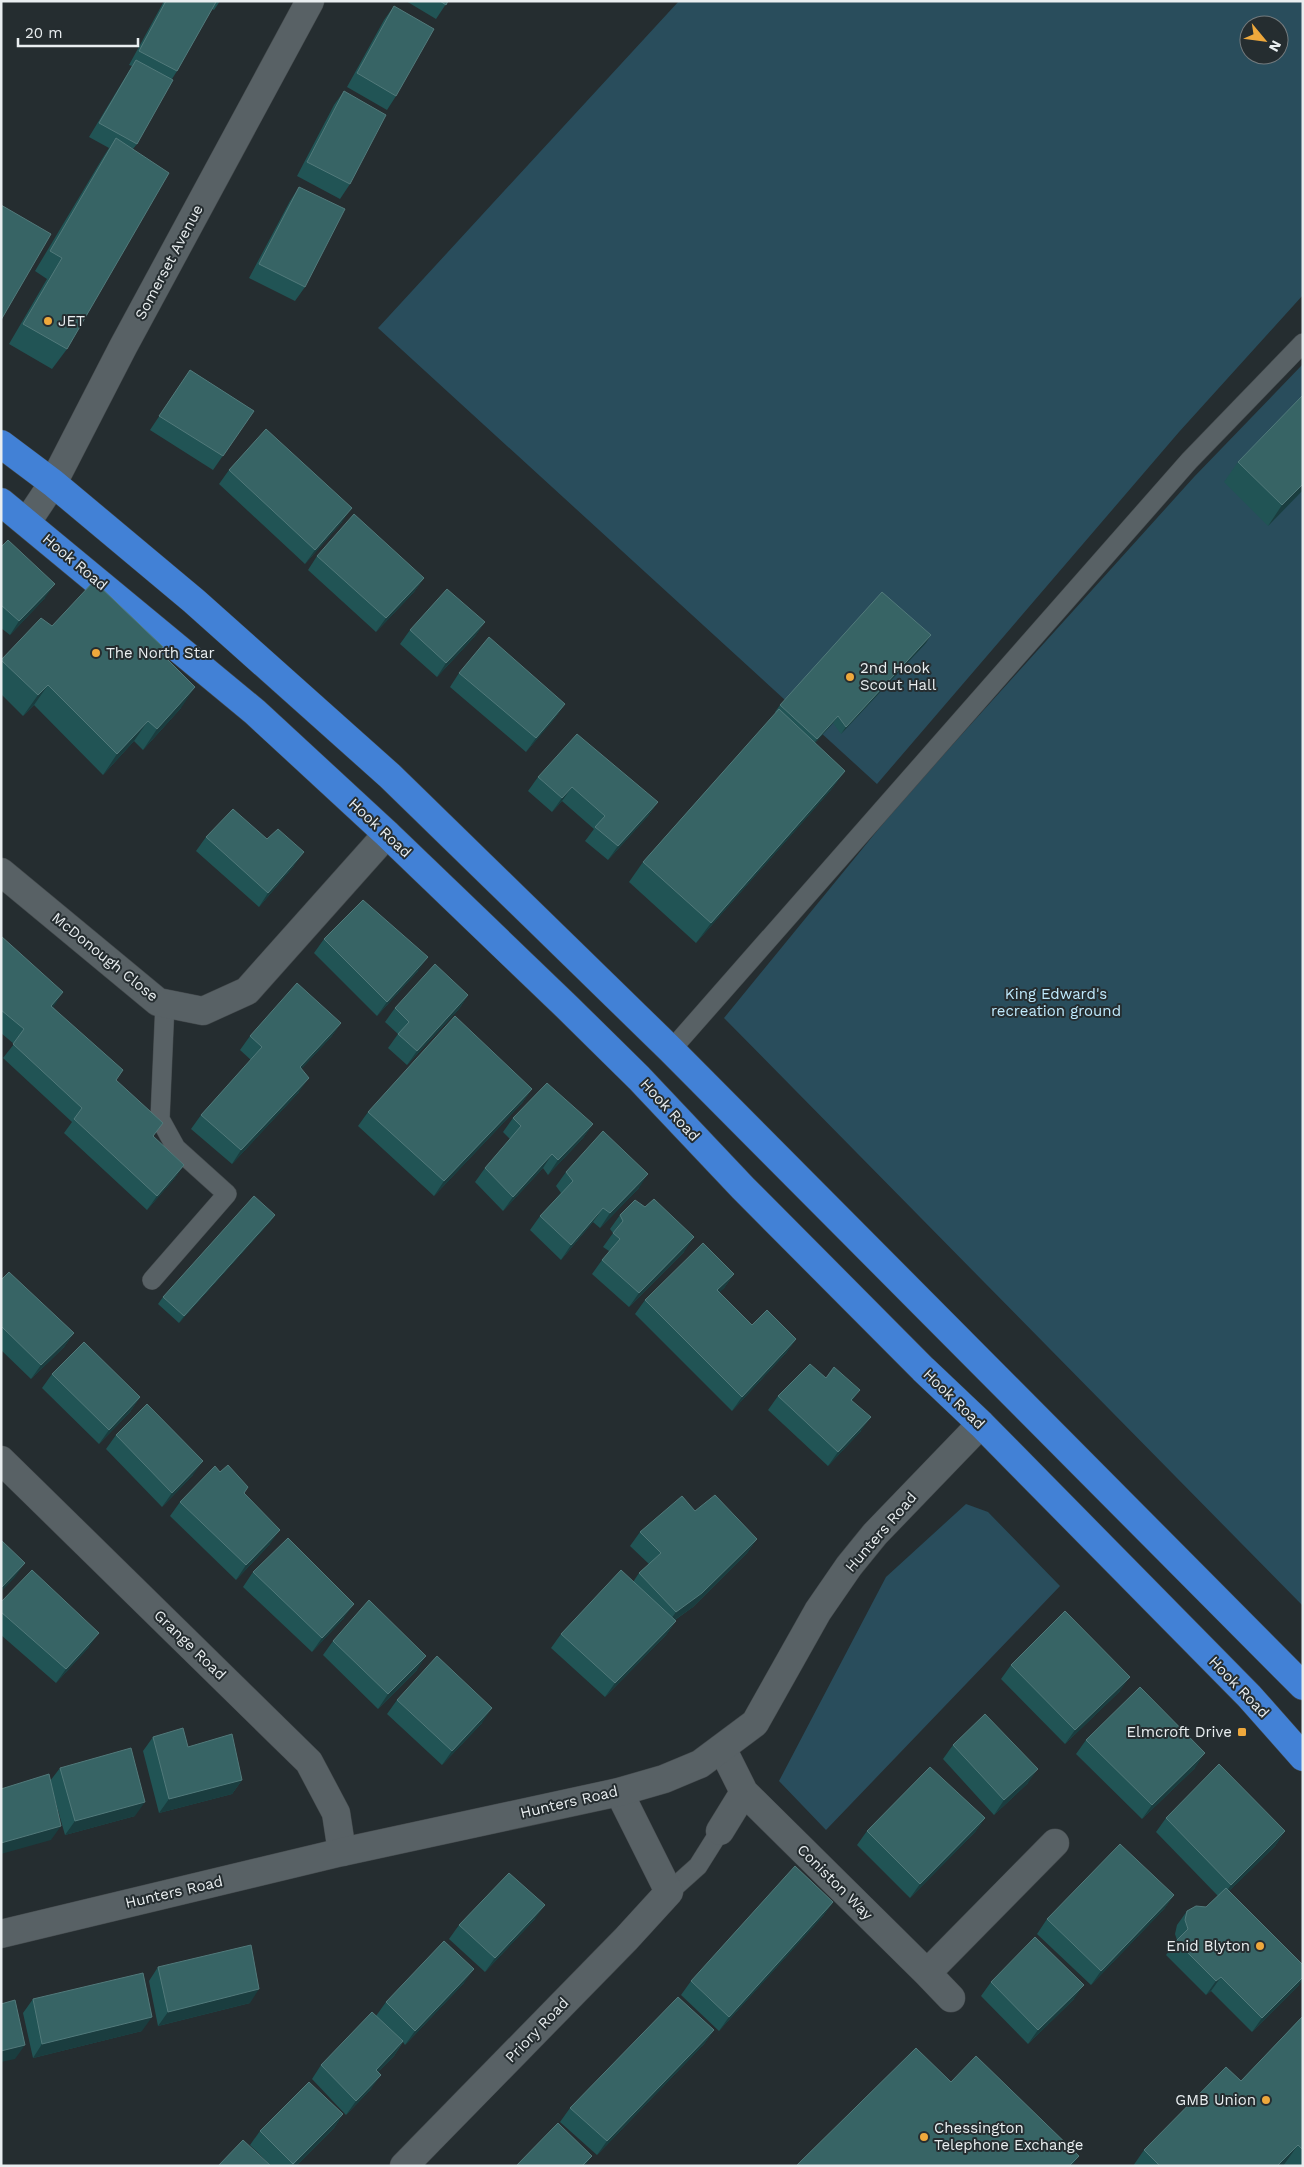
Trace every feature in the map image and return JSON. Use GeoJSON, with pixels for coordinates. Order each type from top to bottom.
{"type":"FeatureCollection","features":[{"type":"Feature","properties":{"kind":"highway"},"geometry":{"type":"LineString","coordinates":[[1,444],[52,483],[194,602],[390,776],[671,1050],[1303,1686]]}},
{"type":"Feature","properties":{"kind":"highway","name":"Hook Road"},"geometry":{"type":"LineString","coordinates":[[1,502],[255,712],[387,834],[639,1078],[743,1188],[981,1424],[1249,1696],[1303,1756]]}},
{"type":"Feature","properties":{"kind":"street","name":"Somerset Avenue"},"geometry":{"type":"LineString","coordinates":[[27,522],[52,483],[310,1]]}},
{"type":"Feature","properties":{"kind":"street","name":"McDonough Close"},"geometry":{"type":"LineString","coordinates":[[1,872],[158,1002],[203,1011],[247,991],[387,834]]}},
{"type":"Feature","properties":{"kind":"street","name":"Hunters Road"},"geometry":{"type":"LineString","coordinates":[[1,1934],[342,1852],[619,1792],[664,1780],[700,1764],[756,1723],[818,1611],[875,1534],[981,1424]]}},
{"type":"Feature","properties":{"kind":"street","name":"Grange Road"},"geometry":{"type":"LineString","coordinates":[[1,1460],[309,1762],[336,1812],[342,1852]]}},
{"type":"Feature","properties":{"kind":"street"},"geometry":{"type":"LineString","coordinates":[[722,1748],[744,1792]]}},
{"type":"Feature","properties":{"kind":"street"},"geometry":{"type":"LineString","coordinates":[[619,1792],[669,1892]]}},
{"type":"Feature","properties":{"kind":"street","name":"Priory Road"},"geometry":{"type":"LineString","coordinates":[[720,1831],[744,1792]]}},
{"type":"Feature","properties":{"kind":"street","name":"Coniston Way"},"geometry":{"type":"LineString","coordinates":[[744,1792],[951,1998]]}},
{"type":"Feature","properties":{"kind":"street"},"geometry":{"type":"LineString","coordinates":[[927,1973],[1055,1843]]}},
{"type":"Feature","properties":{"kind":"street","name":"Priory Road"},"geometry":{"type":"LineString","coordinates":[[404,2166],[619,1946],[669,1892]]}},
{"type":"Feature","properties":{"kind":"lane"},"geometry":{"type":"LineString","coordinates":[[671,1050],[1189,461],[1303,343]]}},
{"type":"Feature","properties":{"kind":"lane"},"geometry":{"type":"LineString","coordinates":[[152,1280],[227,1194],[176,1148],[160,1119],[165,1004]]}},
{"type":"Feature","properties":{"kind":"lane","name":"Priory Road"},"geometry":{"type":"LineString","coordinates":[[669,1892],[698,1866],[720,1831]]}},
{"type":"Feature","properties":{"kind":"green space"},"geometry":{"type":"Polygon","coordinates":[[[679,1],[1303,1],[1303,295],[1179,432],[877,784],[378,328],[679,1]]]}},
{"type":"Feature","properties":{"kind":"green space","name":"King Edward's recreation ground"},"geometry":{"type":"Polygon","coordinates":[[[1303,364],[1303,1606],[724,1018],[899,804],[1194,477],[1303,364]]]}},
{"type":"Feature","properties":{"kind":"green space"},"geometry":{"type":"Polygon","coordinates":[[[966,1504],[988,1512],[1060,1586],[826,1830],[779,1781],[886,1577],[966,1504]]]}},
{"type":"Feature","properties":{"kind":"building"},"geometry":{"type":"Polygon","coordinates":[[[166,1],[216,2],[177,71],[139,51],[166,1]]]}},
{"type":"Feature","properties":{"kind":"building"},"geometry":{"type":"Polygon","coordinates":[[[440,1],[448,1],[446,5],[440,1]]]}},
{"type":"Feature","properties":{"kind":"building"},"geometry":{"type":"Polygon","coordinates":[[[394,6],[434,29],[396,96],[357,73],[394,6]]]}},
{"type":"Feature","properties":{"kind":"building"},"geometry":{"type":"Polygon","coordinates":[[[136,60],[173,80],[137,144],[99,123],[136,60]]]}},
{"type":"Feature","properties":{"kind":"building"},"geometry":{"type":"Polygon","coordinates":[[[344,91],[386,115],[350,184],[307,162],[344,91]]]}},
{"type":"Feature","properties":{"kind":"building"},"geometry":{"type":"Polygon","coordinates":[[[116,138],[169,173],[67,349],[23,324],[62,258],[50,251],[116,138]]]}},
{"type":"Feature","properties":{"kind":"building"},"geometry":{"type":"Polygon","coordinates":[[[299,187],[345,209],[305,287],[259,264],[299,187]]]}},
{"type":"Feature","properties":{"kind":"building"},"geometry":{"type":"Polygon","coordinates":[[[1,205],[51,234],[1,320],[1,205]]]}},
{"type":"Feature","properties":{"kind":"building"},"geometry":{"type":"Polygon","coordinates":[[[190,370],[254,411],[223,456],[159,416],[190,370]]]}},
{"type":"Feature","properties":{"kind":"building"},"geometry":{"type":"Polygon","coordinates":[[[1303,395],[1303,484],[1282,505],[1238,462],[1303,395]]]}},
{"type":"Feature","properties":{"kind":"building"},"geometry":{"type":"Polygon","coordinates":[[[266,429],[352,508],[315,550],[229,470],[266,429]]]}},
{"type":"Feature","properties":{"kind":"building"},"geometry":{"type":"Polygon","coordinates":[[[354,514],[424,578],[386,618],[317,556],[354,514]]]}},
{"type":"Feature","properties":{"kind":"building"},"geometry":{"type":"Polygon","coordinates":[[[8,540],[55,584],[19,621],[1,605],[1,547],[8,540]]]}},
{"type":"Feature","properties":{"kind":"building"},"geometry":{"type":"Polygon","coordinates":[[[94,581],[163,647],[159,651],[195,687],[157,729],[148,721],[117,754],[48,685],[38,695],[1,660],[41,618],[52,626],[94,581]]]}},
{"type":"Feature","properties":{"kind":"building"},"geometry":{"type":"Polygon","coordinates":[[[447,589],[485,622],[446,663],[410,630],[447,589]]]}},
{"type":"Feature","properties":{"kind":"building","name":"2nd Hook Scout Hall"},"geometry":{"type":"Polygon","coordinates":[[[882,592],[931,635],[846,727],[838,716],[817,739],[780,705],[882,592]]]}},
{"type":"Feature","properties":{"kind":"building"},"geometry":{"type":"Polygon","coordinates":[[[489,637],[565,704],[536,738],[459,673],[489,637]]]}},
{"type":"Feature","properties":{"kind":"building"},"geometry":{"type":"Polygon","coordinates":[[[779,709],[845,771],[711,923],[643,862],[779,709]]]}},
{"type":"Feature","properties":{"kind":"building"},"geometry":{"type":"Polygon","coordinates":[[[577,734],[658,802],[618,846],[595,827],[605,816],[572,787],[562,798],[538,777],[577,734]]]}},
{"type":"Feature","properties":{"kind":"building"},"geometry":{"type":"Polygon","coordinates":[[[233,809],[267,839],[278,829],[304,852],[268,893],[206,837],[233,809]]]}},
{"type":"Feature","properties":{"kind":"building"},"geometry":{"type":"Polygon","coordinates":[[[363,900],[428,957],[387,1002],[324,939],[363,900]]]}},
{"type":"Feature","properties":{"kind":"building"},"geometry":{"type":"Polygon","coordinates":[[[1,936],[63,992],[51,1006],[123,1070],[116,1080],[163,1123],[153,1136],[184,1165],[157,1196],[74,1119],[82,1108],[13,1044],[24,1029],[1,1010],[1,936]]]}},
{"type":"Feature","properties":{"kind":"building"},"geometry":{"type":"Polygon","coordinates":[[[435,964],[468,995],[417,1051],[398,1034],[409,1022],[395,1008],[435,964]]]}},
{"type":"Feature","properties":{"kind":"building"},"geometry":{"type":"Polygon","coordinates":[[[297,983],[341,1023],[300,1067],[309,1078],[241,1150],[201,1115],[262,1047],[250,1036],[297,983]]]}},
{"type":"Feature","properties":{"kind":"building"},"geometry":{"type":"Polygon","coordinates":[[[455,1016],[532,1089],[444,1181],[368,1112],[455,1016]]]}},
{"type":"Feature","properties":{"kind":"building"},"geometry":{"type":"Polygon","coordinates":[[[547,1083],[593,1124],[558,1160],[552,1154],[513,1197],[485,1168],[521,1126],[513,1118],[547,1083]]]}},
{"type":"Feature","properties":{"kind":"building"},"geometry":{"type":"Polygon","coordinates":[[[603,1131],[648,1174],[610,1213],[603,1208],[571,1245],[540,1216],[573,1181],[566,1172],[603,1131]]]}},
{"type":"Feature","properties":{"kind":"building"},"geometry":{"type":"Polygon","coordinates":[[[254,1196],[275,1215],[184,1316],[163,1297],[254,1196]]]}},
{"type":"Feature","properties":{"kind":"building"},"geometry":{"type":"Polygon","coordinates":[[[654,1199],[694,1237],[639,1293],[602,1260],[620,1239],[613,1233],[623,1221],[620,1215],[635,1200],[645,1207],[654,1199]]]}},
{"type":"Feature","properties":{"kind":"building"},"geometry":{"type":"Polygon","coordinates":[[[703,1243],[734,1274],[717,1290],[752,1325],[767,1310],[796,1339],[742,1397],[645,1300],[703,1243]]]}},
{"type":"Feature","properties":{"kind":"building"},"geometry":{"type":"Polygon","coordinates":[[[9,1272],[74,1333],[41,1365],[1,1326],[1,1280],[9,1272]]]}},
{"type":"Feature","properties":{"kind":"building"},"geometry":{"type":"Polygon","coordinates":[[[84,1342],[140,1397],[109,1430],[52,1374],[84,1342]]]}},
{"type":"Feature","properties":{"kind":"building"},"geometry":{"type":"Polygon","coordinates":[[[810,1364],[826,1378],[834,1367],[860,1390],[851,1400],[871,1417],[838,1452],[778,1396],[810,1364]]]}},
{"type":"Feature","properties":{"kind":"building"},"geometry":{"type":"Polygon","coordinates":[[[147,1404],[203,1461],[172,1493],[116,1435],[147,1404]]]}},
{"type":"Feature","properties":{"kind":"building"},"geometry":{"type":"Polygon","coordinates":[[[228,1465],[248,1487],[244,1493],[280,1530],[246,1565],[180,1502],[215,1466],[220,1472],[228,1465]]]}},
{"type":"Feature","properties":{"kind":"building"},"geometry":{"type":"Polygon","coordinates":[[[715,1495],[757,1539],[702,1593],[676,1612],[639,1573],[661,1553],[640,1532],[682,1496],[695,1511],[715,1495]]]}},
{"type":"Feature","properties":{"kind":"building"},"geometry":{"type":"Polygon","coordinates":[[[288,1538],[354,1604],[322,1638],[253,1572],[288,1538]]]}},
{"type":"Feature","properties":{"kind":"building"},"geometry":{"type":"Polygon","coordinates":[[[1,1540],[25,1563],[1,1588],[1,1540]]]}},
{"type":"Feature","properties":{"kind":"building"},"geometry":{"type":"Polygon","coordinates":[[[32,1570],[99,1633],[66,1669],[1,1612],[1,1602],[32,1570]]]}},
{"type":"Feature","properties":{"kind":"building"},"geometry":{"type":"Polygon","coordinates":[[[621,1570],[676,1621],[615,1683],[561,1634],[621,1570]]]}},
{"type":"Feature","properties":{"kind":"building"},"geometry":{"type":"Polygon","coordinates":[[[369,1600],[426,1656],[388,1694],[333,1641],[369,1600]]]}},
{"type":"Feature","properties":{"kind":"building"},"geometry":{"type":"Polygon","coordinates":[[[1065,1611],[1130,1677],[1075,1730],[1011,1665],[1065,1611]]]}},
{"type":"Feature","properties":{"kind":"building"},"geometry":{"type":"Polygon","coordinates":[[[437,1656],[492,1708],[452,1751],[397,1700],[437,1656]]]}},
{"type":"Feature","properties":{"kind":"building"},"geometry":{"type":"Polygon","coordinates":[[[1140,1687],[1205,1753],[1152,1805],[1086,1740],[1140,1687]]]}},
{"type":"Feature","properties":{"kind":"building"},"geometry":{"type":"Polygon","coordinates":[[[985,1714],[1038,1769],[1004,1800],[953,1745],[985,1714]]]}},
{"type":"Feature","properties":{"kind":"building"},"geometry":{"type":"Polygon","coordinates":[[[183,1728],[188,1747],[232,1734],[242,1780],[169,1799],[153,1737],[183,1728]]]}},
{"type":"Feature","properties":{"kind":"building"},"geometry":{"type":"Polygon","coordinates":[[[131,1748],[145,1802],[75,1821],[60,1768],[131,1748]]]}},
{"type":"Feature","properties":{"kind":"building"},"geometry":{"type":"Polygon","coordinates":[[[1219,1764],[1285,1831],[1231,1885],[1166,1818],[1219,1764]]]}},
{"type":"Feature","properties":{"kind":"building"},"geometry":{"type":"Polygon","coordinates":[[[930,1767],[985,1818],[920,1884],[867,1831],[930,1767]]]}},
{"type":"Feature","properties":{"kind":"building"},"geometry":{"type":"Polygon","coordinates":[[[49,1774],[61,1826],[1,1843],[1,1789],[49,1774]]]}},
{"type":"Feature","properties":{"kind":"building"},"geometry":{"type":"Polygon","coordinates":[[[1120,1844],[1174,1895],[1101,1971],[1047,1919],[1120,1844]]]}},
{"type":"Feature","properties":{"kind":"building"},"geometry":{"type":"Polygon","coordinates":[[[795,1866],[833,1902],[729,2017],[691,1981],[795,1866]]]}},
{"type":"Feature","properties":{"kind":"building"},"geometry":{"type":"Polygon","coordinates":[[[509,1873],[545,1905],[495,1958],[459,1925],[509,1873]]]}},
{"type":"Feature","properties":{"kind":"building"},"geometry":{"type":"Polygon","coordinates":[[[1226,1888],[1303,1965],[1303,1977],[1262,2018],[1221,1977],[1216,1981],[1176,1941],[1188,1929],[1185,1920],[1187,1911],[1196,1906],[1206,1907],[1226,1888]]]}},
{"type":"Feature","properties":{"kind":"building"},"geometry":{"type":"Polygon","coordinates":[[[1035,1937],[1084,1985],[1038,2030],[991,1982],[1035,1937]]]}},
{"type":"Feature","properties":{"kind":"building"},"geometry":{"type":"Polygon","coordinates":[[[444,1941],[474,1969],[415,2031],[386,2002],[444,1941]]]}},
{"type":"Feature","properties":{"kind":"building"},"geometry":{"type":"Polygon","coordinates":[[[251,1945],[259,1989],[168,2012],[158,1967],[251,1945]]]}},
{"type":"Feature","properties":{"kind":"building"},"geometry":{"type":"Polygon","coordinates":[[[143,1973],[152,2017],[42,2044],[33,1999],[143,1973]]]}},
{"type":"Feature","properties":{"kind":"building"},"geometry":{"type":"Polygon","coordinates":[[[678,1997],[714,2030],[607,2141],[570,2108],[678,1997]]]}},
{"type":"Feature","properties":{"kind":"building"},"geometry":{"type":"Polygon","coordinates":[[[15,2000],[25,2045],[1,2051],[1,2004],[15,2000]]]}},
{"type":"Feature","properties":{"kind":"building"},"geometry":{"type":"Polygon","coordinates":[[[372,2012],[403,2041],[376,2070],[381,2075],[356,2101],[321,2065],[372,2012]]]}},
{"type":"Feature","properties":{"kind":"building","name":"GMB Union"},"geometry":{"type":"Polygon","coordinates":[[[1303,2016],[1303,2150],[1298,2145],[1277,2166],[1160,2166],[1144,2150],[1226,2067],[1241,2081],[1303,2016]]]}},
{"type":"Feature","properties":{"kind":"building","name":"Chessington Telephone Exchange"},"geometry":{"type":"Polygon","coordinates":[[[916,2048],[951,2082],[976,2056],[1079,2156],[1069,2166],[796,2166],[916,2048]]]}},
{"type":"Feature","properties":{"kind":"building"},"geometry":{"type":"Polygon","coordinates":[[[309,2082],[343,2114],[293,2164],[260,2131],[309,2082]]]}},
{"type":"Feature","properties":{"kind":"building"},"geometry":{"type":"Polygon","coordinates":[[[558,2123],[592,2156],[582,2166],[516,2166],[558,2123]]]}},
{"type":"Feature","properties":{"kind":"building"},"geometry":{"type":"Polygon","coordinates":[[[243,2140],[271,2166],[218,2166],[243,2140]]]}},
{"type":"Feature","properties":{"kind":"place","name":"JET"},"geometry":{"type":"Point","coordinates":[48,321]}},
{"type":"Feature","properties":{"kind":"place","name":"The North Star"},"geometry":{"type":"Point","coordinates":[96,653]}},
{"type":"Feature","properties":{"kind":"place","name":"2nd Hook Scout Hall"},"geometry":{"type":"Point","coordinates":[850,677]}},
{"type":"Feature","properties":{"kind":"place","name":"Elmcroft Drive"},"geometry":{"type":"Point","coordinates":[1242,1732]}},
{"type":"Feature","properties":{"kind":"place","name":"Enid Blyton"},"geometry":{"type":"Point","coordinates":[1260,1946]}},
{"type":"Feature","properties":{"kind":"place","name":"GMB Union"},"geometry":{"type":"Point","coordinates":[1266,2100]}},
{"type":"Feature","properties":{"kind":"place","name":"Chessington Telephone Exchange"},"geometry":{"type":"Point","coordinates":[924,2137]}}]}
